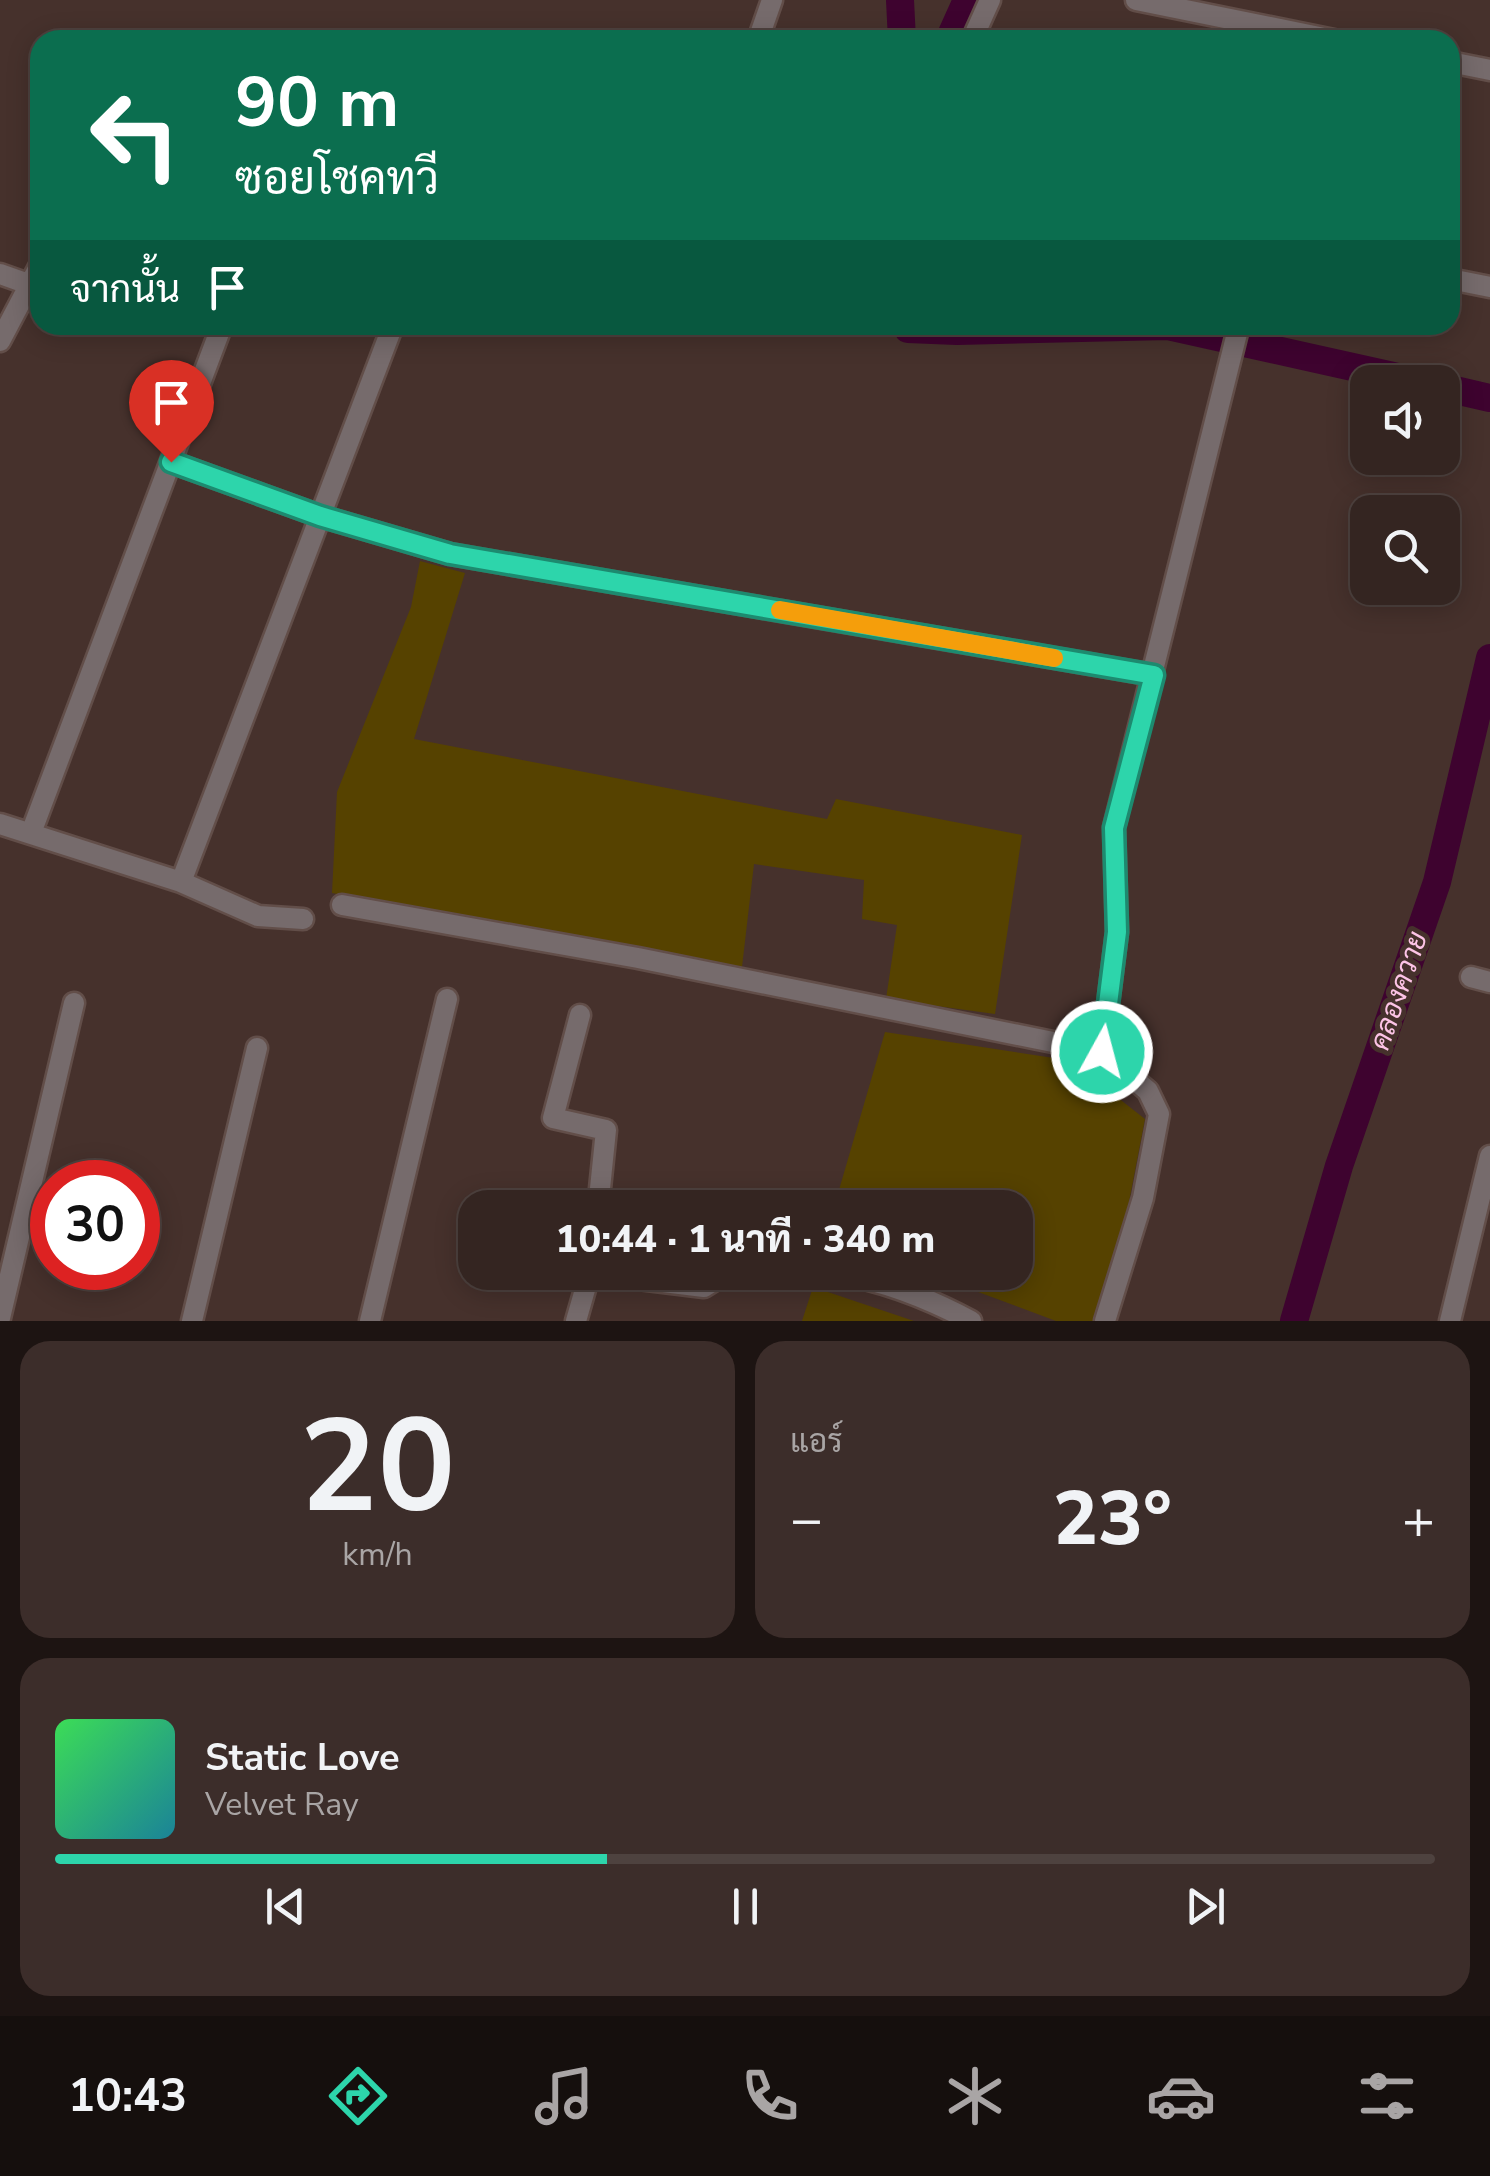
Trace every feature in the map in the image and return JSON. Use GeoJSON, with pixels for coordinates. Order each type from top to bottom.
{"type":"FeatureCollection","features":[{"type":"Feature","properties":{"kind":"street"},"geometry":{"type":"LineString","coordinates":[[762,30],[772,0]]}},
{"type":"Feature","properties":{"kind":"street"},"geometry":{"type":"LineString","coordinates":[[976,30],[990,0]]}},
{"type":"Feature","properties":{"kind":"street"},"geometry":{"type":"LineString","coordinates":[[1136,0],[1274,30]]}},
{"type":"Feature","properties":{"kind":"street"},"geometry":{"type":"LineString","coordinates":[[1460,64],[1490,70]]}},
{"type":"Feature","properties":{"kind":"street"},"geometry":{"type":"LineString","coordinates":[[0,274],[30,275]]}},
{"type":"Feature","properties":{"kind":"street"},"geometry":{"type":"LineString","coordinates":[[1460,281],[1490,287]]}},
{"type":"Feature","properties":{"kind":"street"},"geometry":{"type":"LineString","coordinates":[[0,340],[30,286]]}},
{"type":"Feature","properties":{"kind":"street"},"geometry":{"type":"LineString","coordinates":[[31,833],[218,335]]}},
{"type":"Feature","properties":{"kind":"street"},"geometry":{"type":"LineString","coordinates":[[181,882],[389,335]]}},
{"type":"Feature","properties":{"kind":"street"},"geometry":{"type":"LineString","coordinates":[[1102,1052],[1117,932],[1114,828],[1236,335]]}},
{"type":"Feature","properties":{"kind":"street"},"geometry":{"type":"LineString","coordinates":[[171,462],[320,516],[450,554],[1154,675]]}},
{"type":"Feature","properties":{"kind":"street"},"geometry":{"type":"LineString","coordinates":[[0,824],[181,882],[258,916],[303,920]]}},
{"type":"Feature","properties":{"kind":"street"},"geometry":{"type":"LineString","coordinates":[[342,904],[638,958],[1102,1052],[1148,1091],[1159,1114],[1143,1198],[1106,1321]]}},
{"type":"Feature","properties":{"kind":"street"},"geometry":{"type":"LineString","coordinates":[[370,1321],[447,999]]}},
{"type":"Feature","properties":{"kind":"street"},"geometry":{"type":"LineString","coordinates":[[0,1318],[74,1003]]}},
{"type":"Feature","properties":{"kind":"street"},"geometry":{"type":"LineString","coordinates":[[580,1015],[553,1118],[606,1130],[600,1190]]}},
{"type":"Feature","properties":{"kind":"street"},"geometry":{"type":"LineString","coordinates":[[192,1321],[257,1048]]}},
{"type":"Feature","properties":{"kind":"street"},"geometry":{"type":"LineString","coordinates":[[1450,1321],[1490,1156]]}},
{"type":"Feature","properties":{"kind":"street"},"geometry":{"type":"LineString","coordinates":[[576,1321],[585,1290]]}},
{"type":"Feature","properties":{"kind":"street"},"geometry":{"type":"LineString","coordinates":[[897,1290],[936,1302],[971,1321]]}},
{"type":"Feature","properties":{"kind":"shaded area"},"geometry":{"type":"Polygon","coordinates":[[[420,561],[465,573],[414,739],[827,819],[836,799],[1022,835],[995,1014],[886,999],[897,925],[862,919],[864,880],[754,864],[742,967],[332,893],[337,792],[411,607],[420,561]]]}},
{"type":"Feature","properties":{"kind":"shaded area"},"geometry":{"type":"Polygon","coordinates":[[[885,1032],[1093,1064],[1108,1090],[1145,1119],[1128,1207],[1093,1321],[1056,1321],[973,1290],[1033,1290],[1033,1190],[839,1190],[885,1032]]]}},
{"type":"Feature","properties":{"kind":"shaded area"},"geometry":{"type":"Polygon","coordinates":[[[812,1290],[822,1290],[914,1321],[802,1321],[812,1290]]]}},
{"type":"Feature","properties":{"kind":"waterway","name":"คลองควาย"},"geometry":{"type":"LineString","coordinates":[[900,0],[902,30]]}},
{"type":"Feature","properties":{"kind":"waterway"},"geometry":{"type":"LineString","coordinates":[[954,30],[967,0]]}},
{"type":"Feature","properties":{"kind":"waterway","name":"คลองควาย"},"geometry":{"type":"LineString","coordinates":[[1208,335],[1350,366]]}},
{"type":"Feature","properties":{"kind":"waterway","name":"คลองควาย"},"geometry":{"type":"LineString","coordinates":[[1460,391],[1490,398]]}},
{"type":"Feature","properties":{"kind":"waterway","name":"คลองควาย"},"geometry":{"type":"LineString","coordinates":[[1294,1321],[1339,1166],[1437,882],[1490,658]]}},
{"type":"Feature","properties":{"kind":"slow traffic"},"geometry":{"type":"LineString","coordinates":[[780,610],[1054,658]]}},
{"type":"Feature","properties":{"kind":"route"},"geometry":{"type":"LineString","coordinates":[[171,462],[320,516],[450,554],[1154,675],[1114,828],[1117,932],[1102,1052]]}}]}
